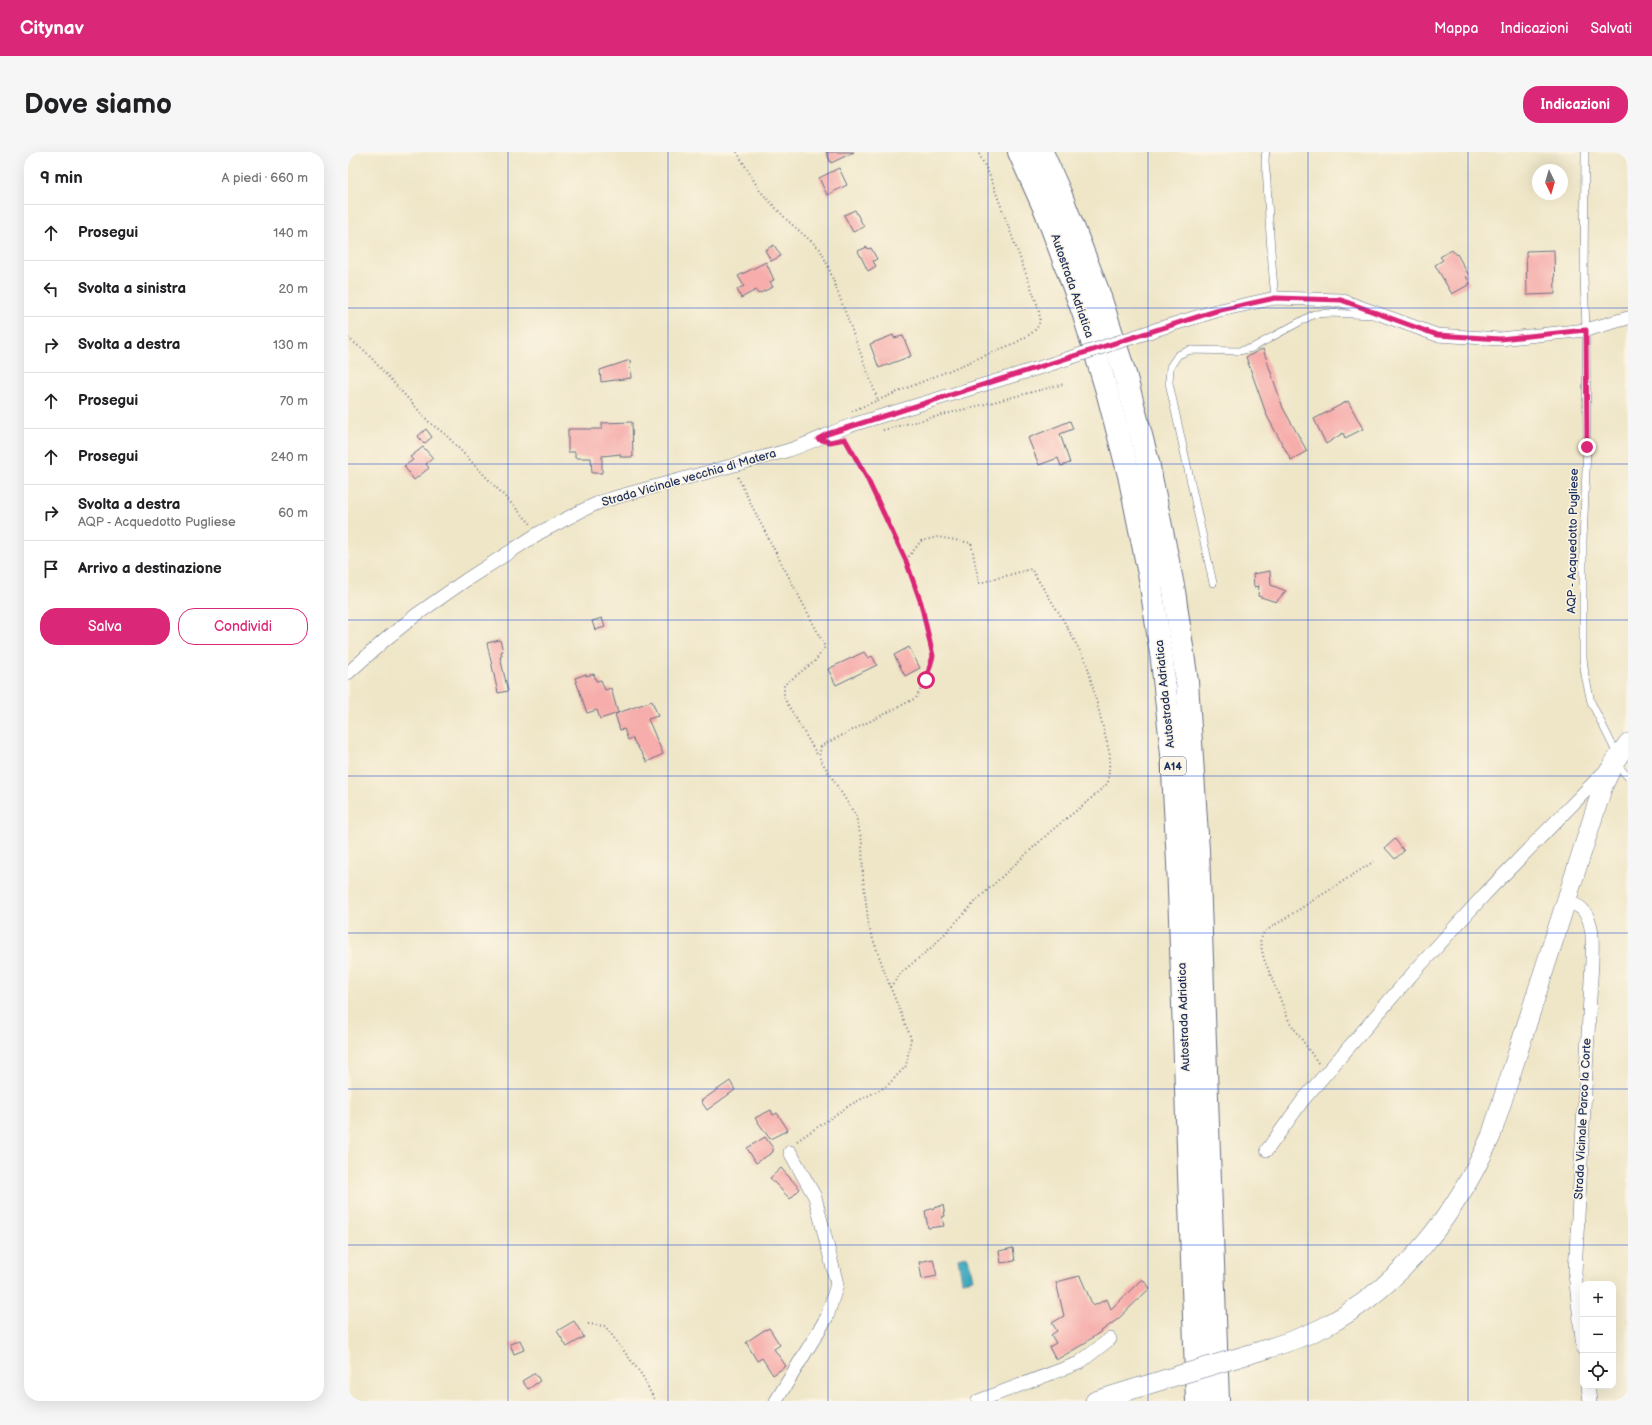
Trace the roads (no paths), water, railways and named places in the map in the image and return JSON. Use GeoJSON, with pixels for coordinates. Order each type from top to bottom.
{"type":"FeatureCollection","features":[{"type":"Feature","properties":{"kind":"highway","name":"Autostrada Adriatica"},"geometry":{"type":"LineString","coordinates":[[1019,152],[1046,212],[1083,312],[1107,391],[1129,475],[1150,579],[1162,660],[1172,754],[1178,862],[1197,1401]]}},
{"type":"Feature","properties":{"kind":"highway","name":"Autostrada Adriatica"},"geometry":{"type":"LineString","coordinates":[[1042,152],[1060,193],[1098,291],[1125,374],[1148,462],[1175,598],[1187,682],[1198,850],[1218,1401]]}},
{"type":"Feature","properties":{"kind":"street"},"geometry":{"type":"LineString","coordinates":[[1275,298],[1341,300],[1437,335],[1500,339],[1586,330],[1628,318]]}},
{"type":"Feature","properties":{"kind":"street","name":"Strada Vicinale vecchia di Matera"},"geometry":{"type":"LineString","coordinates":[[348,673],[386,639],[416,615],[466,580],[539,533],[600,502],[805,445],[827,434],[852,425],[1045,366],[1161,328],[1216,311],[1275,298]]}},
{"type":"Feature","properties":{"kind":"street"},"geometry":{"type":"LineString","coordinates":[[1095,1401],[1288,1342],[1326,1326],[1370,1297],[1402,1268],[1426,1242],[1456,1202],[1472,1174],[1490,1136],[1603,786],[1621,753]]}},
{"type":"Feature","properties":{"kind":"street"},"geometry":{"type":"LineString","coordinates":[[1267,1150],[1303,1100],[1414,972],[1475,905],[1621,753]]}},
{"type":"Feature","properties":{"kind":"street","name":"Strada Vicinale Parco la Corte"},"geometry":{"type":"LineString","coordinates":[[1566,901],[1583,910],[1589,921],[1592,936],[1592,962],[1575,1273],[1580,1320]]}},
{"type":"Feature","properties":{"kind":"street"},"geometry":{"type":"LineString","coordinates":[[776,1401],[827,1317],[837,1284],[815,1198],[790,1152]]}},
{"type":"Feature","properties":{"kind":"street"},"geometry":{"type":"LineString","coordinates":[[978,1401],[1078,1363],[1110,1339]]}},
{"type":"Feature","properties":{"kind":"street"},"geometry":{"type":"LineString","coordinates":[[1588,1389],[1590,1401]]}},
{"type":"Feature","properties":{"kind":"lane"},"geometry":{"type":"LineString","coordinates":[[1266,152],[1264,157],[1267,178],[1270,250],[1275,298]]}},
{"type":"Feature","properties":{"kind":"lane","name":"AQP - Acquedotto Pugliese"},"geometry":{"type":"LineString","coordinates":[[1585,152],[1584,277],[1587,447],[1583,540],[1583,658],[1585,676],[1591,702],[1614,748],[1621,753],[1628,777]]}},
{"type":"Feature","properties":{"kind":"lane"},"geometry":{"type":"LineString","coordinates":[[1213,582],[1169,383],[1170,367],[1178,355],[1190,350],[1239,351],[1252,348],[1314,314],[1330,313],[1371,316],[1379,314]]}},
{"type":"Feature","properties":{"kind":"water"},"geometry":{"type":"Polygon","coordinates":[[[966,1256],[968,1258],[973,1279],[962,1281],[958,1258],[966,1256]]]}}]}
